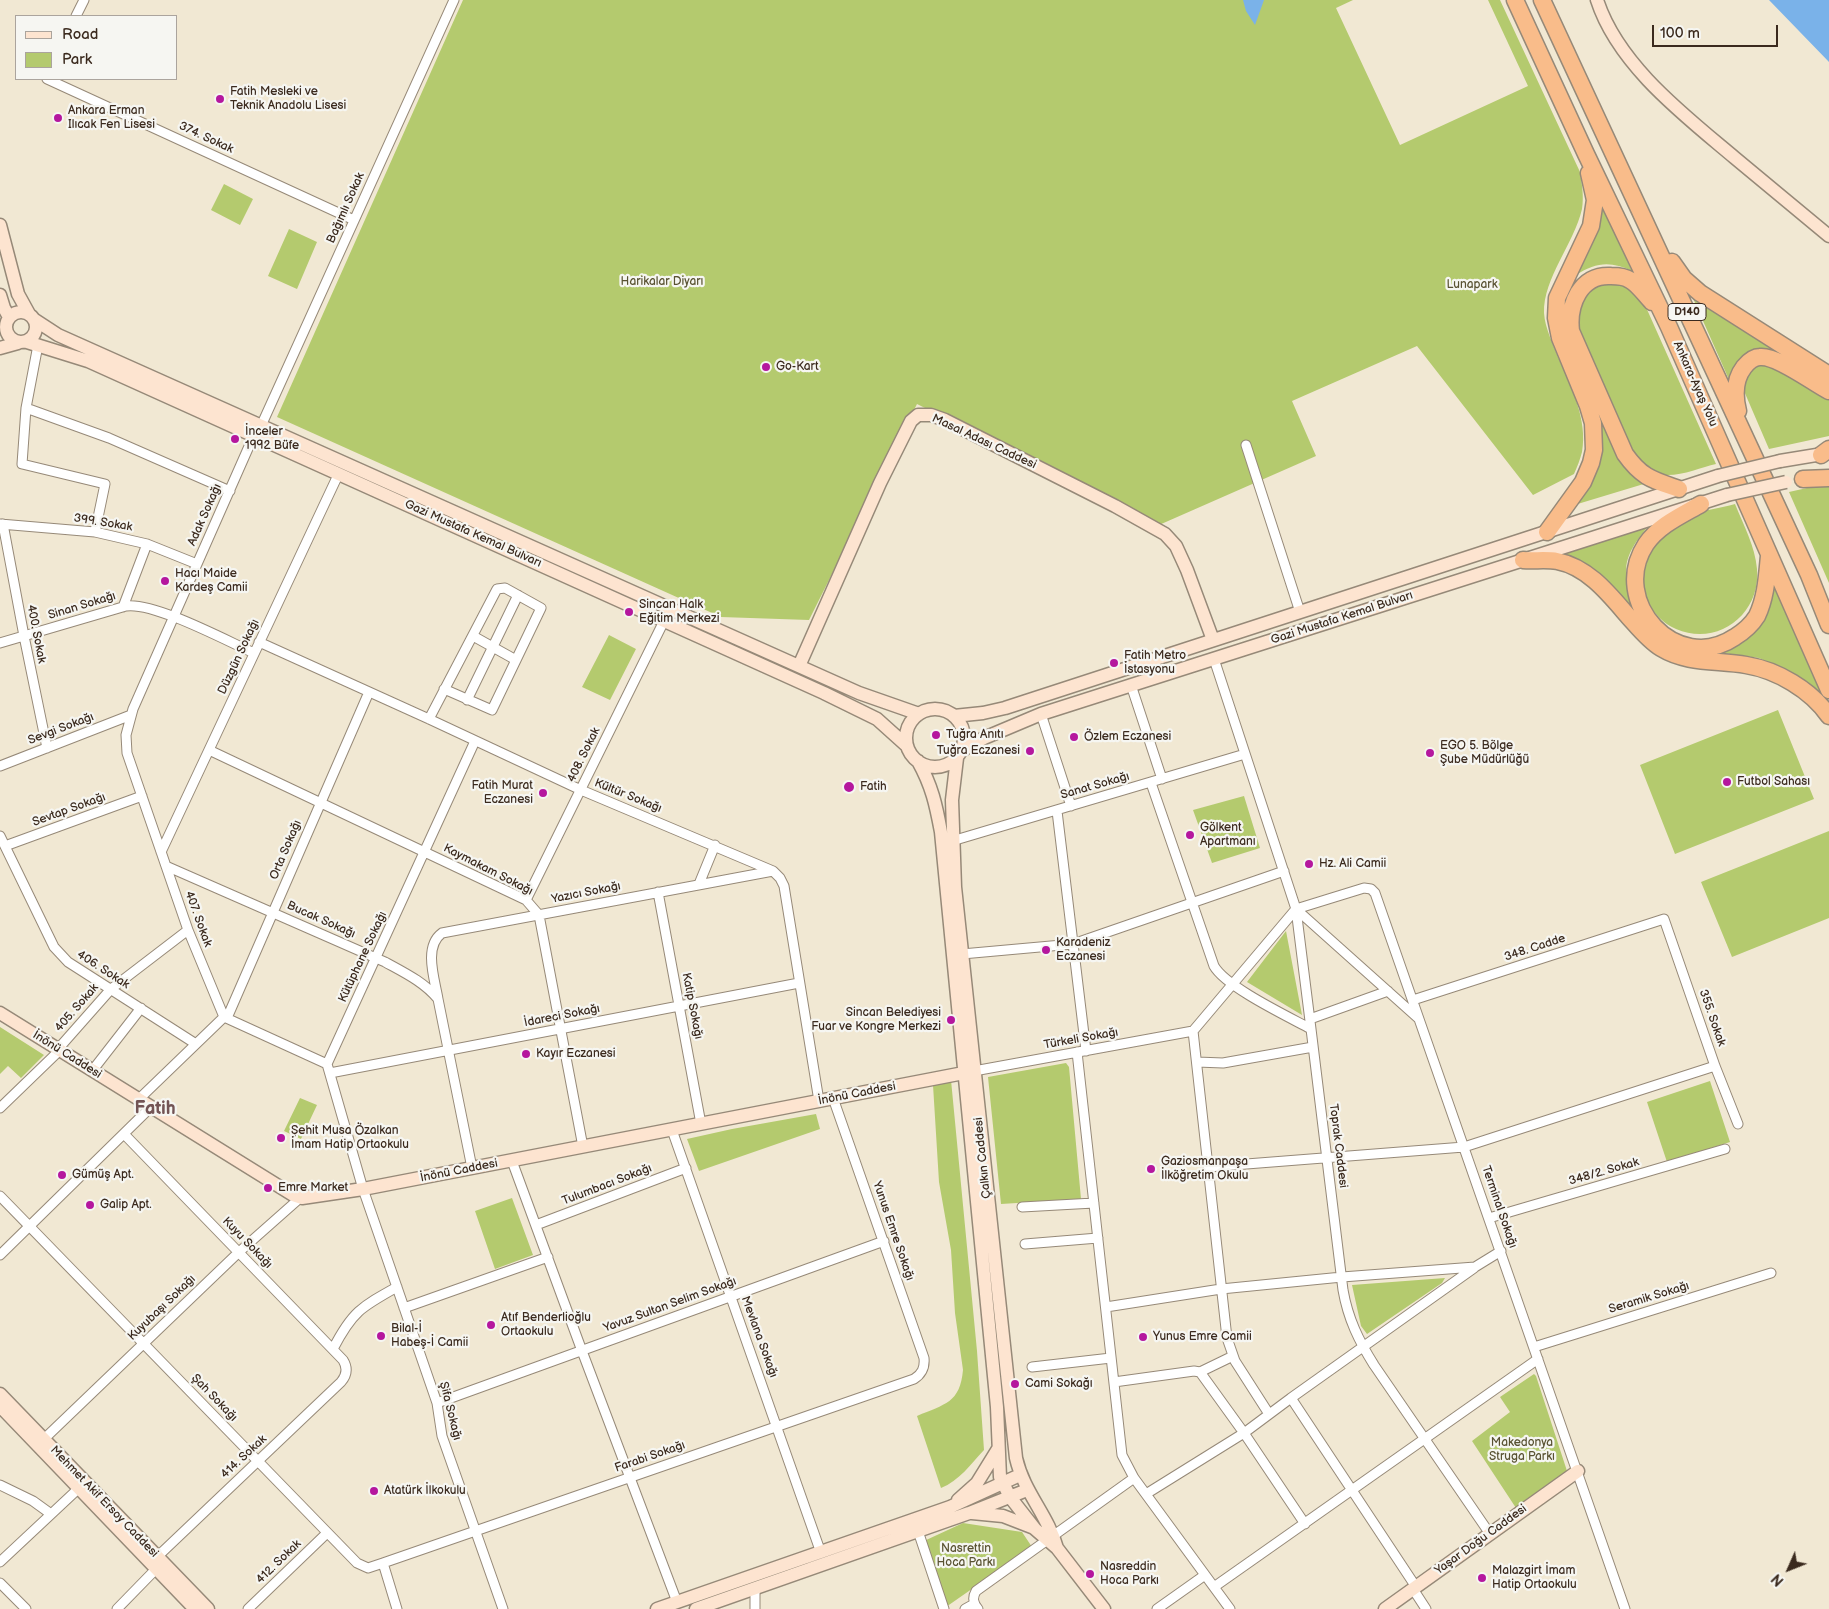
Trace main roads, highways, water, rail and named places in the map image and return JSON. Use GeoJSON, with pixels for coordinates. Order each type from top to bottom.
{"type":"FeatureCollection","features":[{"type":"Feature","properties":{"kind":"highway","name":"Ankara-Ayaş Yolu"},"geometry":{"type":"LineString","coordinates":[[1515,0],[1669,327],[1829,690]]}},
{"type":"Feature","properties":{"kind":"highway","name":"Ankara-Ayaş Yolu"},"geometry":{"type":"LineString","coordinates":[[1542,0],[1743,433],[1829,626]]}},
{"type":"Feature","properties":{"kind":"highway"},"geometry":{"type":"LineString","coordinates":[[1547,532],[1583,482],[1594,450],[1593,423],[1560,338],[1556,318],[1557,298],[1591,226],[1594,200],[1586,154]]}},
{"type":"Feature","properties":{"kind":"highway"},"geometry":{"type":"LineString","coordinates":[[1653,237],[1684,279],[1700,293],[1829,375]]}},
{"type":"Feature","properties":{"kind":"highway"},"geometry":{"type":"LineString","coordinates":[[1669,327],[1643,292],[1631,280],[1622,277],[1607,276],[1596,278],[1585,284],[1577,294],[1569,318],[1571,330],[1625,454],[1635,468],[1650,479],[1679,489]]}},
{"type":"Feature","properties":{"kind":"highway"},"geometry":{"type":"LineString","coordinates":[[1743,433],[1736,403],[1736,382],[1738,375],[1754,358],[1762,356],[1776,360],[1829,391]]}},
{"type":"Feature","properties":{"kind":"highway"},"geometry":{"type":"LineString","coordinates":[[1803,479],[1829,476]]}},
{"type":"Feature","properties":{"kind":"highway"},"geometry":{"type":"LineString","coordinates":[[1701,504],[1662,527],[1647,543],[1636,567],[1637,596],[1642,612],[1665,637],[1684,645],[1706,648],[1726,643],[1742,632],[1756,617],[1765,592],[1769,554]]}},
{"type":"Feature","properties":{"kind":"highway"},"geometry":{"type":"LineString","coordinates":[[1795,547],[1823,591],[1829,597]]}},
{"type":"Feature","properties":{"kind":"highway"},"geometry":{"type":"LineString","coordinates":[[1523,560],[1557,561],[1572,566],[1595,580],[1639,629],[1660,648],[1678,656],[1694,660],[1746,665],[1784,678],[1805,692],[1829,716]]}},
{"type":"Feature","properties":{"kind":"main road"},"geometry":{"type":"LineString","coordinates":[[1597,0],[1602,17],[1612,36],[1636,69],[1700,129],[1829,236]]}},
{"type":"Feature","properties":{"kind":"main road"},"geometry":{"type":"LineString","coordinates":[[0,225],[18,294],[36,324],[36,333],[28,343],[0,348]]}},
{"type":"Feature","properties":{"kind":"main road"},"geometry":{"type":"LineString","coordinates":[[0,296],[4,308],[7,334],[14,341],[28,343]]}},
{"type":"Feature","properties":{"kind":"main road"},"geometry":{"type":"LineString","coordinates":[[5,321],[20,312],[32,317]]}},
{"type":"Feature","properties":{"kind":"main road","name":"Gazi Mustafa Kemal Bulvarı"},"geometry":{"type":"LineString","coordinates":[[32,317],[58,335],[258,431],[339,473],[824,693],[877,719],[907,746]]}},
{"type":"Feature","properties":{"kind":"main road","name":"Gazi Mustafa Kemal Bulvarı"},"geometry":{"type":"LineString","coordinates":[[28,343],[88,362],[258,431],[858,693],[919,714]]}},
{"type":"Feature","properties":{"kind":"main road","name":"Masal Adası Caddesi"},"geometry":{"type":"LineString","coordinates":[[799,666],[880,483],[911,421],[918,415],[931,415],[945,420],[1115,506],[1164,534],[1176,546],[1213,640]]}},
{"type":"Feature","properties":{"kind":"main road","name":"Gazi Mustafa Kemal Bulvarı"},"geometry":{"type":"LineString","coordinates":[[954,716],[1005,708],[1718,476],[1826,452]]}},
{"type":"Feature","properties":{"kind":"main road","name":"Gazi Mustafa Kemal Bulvarı"},"geometry":{"type":"LineString","coordinates":[[959,754],[984,738],[1041,714],[1727,495],[1803,479]]}},
{"type":"Feature","properties":{"kind":"main road"},"geometry":{"type":"LineString","coordinates":[[936,709],[945,711],[954,716],[960,724],[964,733],[964,743],[959,754],[950,763],[934,767],[926,766],[918,762],[911,755],[906,737],[912,720],[919,714],[936,709]]}},
{"type":"Feature","properties":{"kind":"main road","name":"Çalkın Caddesi"},"geometry":{"type":"LineString","coordinates":[[959,754],[952,800],[952,841],[997,1407],[1000,1477],[1010,1497],[1036,1529],[1052,1541],[1104,1609]]}},
{"type":"Feature","properties":{"kind":"main road","name":"Çalkın Caddesi"},"geometry":{"type":"LineString","coordinates":[[918,762],[935,800],[941,832],[1012,1428],[1020,1475],[1027,1490],[1050,1526],[1052,1541]]}},
{"type":"Feature","properties":{"kind":"main road","name":"İnönü Caddesi"},"geometry":{"type":"LineString","coordinates":[[0,1014],[300,1198],[363,1190],[969,1072]]}},
{"type":"Feature","properties":{"kind":"main road","name":"Mehmet Akif Ersoy Caddesi"},"geometry":{"type":"LineString","coordinates":[[0,1394],[44,1439],[195,1609]]}},
{"type":"Feature","properties":{"kind":"main road","name":"Mehmet Akif Ersoy Caddesi"},"geometry":{"type":"LineString","coordinates":[[0,1406],[78,1489],[208,1609]]}},
{"type":"Feature","properties":{"kind":"main road"},"geometry":{"type":"LineString","coordinates":[[950,1507],[977,1483],[998,1449]]}},
{"type":"Feature","properties":{"kind":"main road","name":"Yaşar Doğu Caddesi"},"geometry":{"type":"LineString","coordinates":[[1385,1609],[1578,1471]]}},
{"type":"Feature","properties":{"kind":"main road"},"geometry":{"type":"LineString","coordinates":[[657,1609],[950,1507],[1020,1475]]}},
{"type":"Feature","properties":{"kind":"main road"},"geometry":{"type":"LineString","coordinates":[[696,1609],[969,1513],[1027,1490]]}},
{"type":"Feature","properties":{"kind":"main road","name":"Çalkın Caddesi"},"geometry":{"type":"LineString","coordinates":[[969,1513],[1003,1516],[1036,1529]]}},
{"type":"Feature","properties":{"kind":"water"},"geometry":{"type":"Polygon","coordinates":[[[1243,0],[1264,0],[1255,25],[1246,11],[1243,0]]]}},
{"type":"Feature","properties":{"kind":"water"},"geometry":{"type":"Polygon","coordinates":[[[1769,0],[1829,0],[1829,62],[1769,0]]]}},
{"type":"Feature","properties":{"kind":"place","name":"Fatih Mesleki ve Teknik Anadolu Lisesi"},"geometry":{"type":"Point","coordinates":[220,99]}},
{"type":"Feature","properties":{"kind":"place","name":"Ankara Erman Ilıcak Fen Lisesi"},"geometry":{"type":"Point","coordinates":[58,118]}},
{"type":"Feature","properties":{"kind":"place","name":"Go-Kart"},"geometry":{"type":"Point","coordinates":[766,367]}},
{"type":"Feature","properties":{"kind":"place","name":"İnceler 1992 Büfe"},"geometry":{"type":"Point","coordinates":[235,439]}},
{"type":"Feature","properties":{"kind":"place","name":"Hacı Maide Kardeş Camii"},"geometry":{"type":"Point","coordinates":[165,581]}},
{"type":"Feature","properties":{"kind":"place","name":"Sincan Halk Eğitim Merkezi"},"geometry":{"type":"Point","coordinates":[629,612]}},
{"type":"Feature","properties":{"kind":"place","name":"Fatih Metro İstasyonu"},"geometry":{"type":"Point","coordinates":[1114,663]}},
{"type":"Feature","properties":{"kind":"place","name":"Tuğra Anıtı"},"geometry":{"type":"Point","coordinates":[936,735]}},
{"type":"Feature","properties":{"kind":"place","name":"Özlem Eczanesi"},"geometry":{"type":"Point","coordinates":[1074,737]}},
{"type":"Feature","properties":{"kind":"place","name":"Tuğra Eczanesi"},"geometry":{"type":"Point","coordinates":[1030,751]}},
{"type":"Feature","properties":{"kind":"place","name":"EGO 5. Bölge Şube Müdürlüğü"},"geometry":{"type":"Point","coordinates":[1430,753]}},
{"type":"Feature","properties":{"kind":"place","name":"Futbol Sahası"},"geometry":{"type":"Point","coordinates":[1727,782]}},
{"type":"Feature","properties":{"kind":"place","name":"Fatih"},"geometry":{"type":"Point","coordinates":[849,787]}},
{"type":"Feature","properties":{"kind":"place","name":"Fatih Murat Eczanesi"},"geometry":{"type":"Point","coordinates":[543,793]}},
{"type":"Feature","properties":{"kind":"place","name":"Gölkent Apartmanı"},"geometry":{"type":"Point","coordinates":[1190,835]}},
{"type":"Feature","properties":{"kind":"place","name":"Hz. Ali Camii"},"geometry":{"type":"Point","coordinates":[1309,864]}},
{"type":"Feature","properties":{"kind":"place","name":"Karadeniz Eczanesi"},"geometry":{"type":"Point","coordinates":[1046,950]}},
{"type":"Feature","properties":{"kind":"place","name":"Sincan Belediyesi Fuar ve Kongre Merkezi"},"geometry":{"type":"Point","coordinates":[951,1020]}},
{"type":"Feature","properties":{"kind":"place","name":"Kayır Eczanesi"},"geometry":{"type":"Point","coordinates":[526,1054]}},
{"type":"Feature","properties":{"kind":"place","name":"Şehit Musa Özalkan İmam Hatip Ortaokulu"},"geometry":{"type":"Point","coordinates":[281,1138]}},
{"type":"Feature","properties":{"kind":"place","name":"Gaziosmanpaşa İlköğretim Okulu"},"geometry":{"type":"Point","coordinates":[1151,1169]}},
{"type":"Feature","properties":{"kind":"place","name":"Gümüş Apt."},"geometry":{"type":"Point","coordinates":[62,1175]}},
{"type":"Feature","properties":{"kind":"place","name":"Emre Market"},"geometry":{"type":"Point","coordinates":[268,1188]}},
{"type":"Feature","properties":{"kind":"place","name":"Galip Apt."},"geometry":{"type":"Point","coordinates":[90,1205]}},
{"type":"Feature","properties":{"kind":"place","name":"Atıf Benderlioğlu Ortaokulu"},"geometry":{"type":"Point","coordinates":[491,1325]}},
{"type":"Feature","properties":{"kind":"place","name":"Bilal-İ Habeş-İ Camii"},"geometry":{"type":"Point","coordinates":[381,1336]}},
{"type":"Feature","properties":{"kind":"place","name":"Yunus Emre Camii"},"geometry":{"type":"Point","coordinates":[1143,1337]}},
{"type":"Feature","properties":{"kind":"place","name":"Cami Sokağı"},"geometry":{"type":"Point","coordinates":[1015,1384]}},
{"type":"Feature","properties":{"kind":"place","name":"Atatürk İlkokulu"},"geometry":{"type":"Point","coordinates":[374,1491]}},
{"type":"Feature","properties":{"kind":"place","name":"Nasreddin Hoca Parkı"},"geometry":{"type":"Point","coordinates":[1090,1574]}},
{"type":"Feature","properties":{"kind":"place","name":"Malazgirt İmam Hatip Ortaokulu"},"geometry":{"type":"Point","coordinates":[1482,1578]}},
{"type":"Feature","properties":{"kind":"district","name":"Fatih"},"geometry":{"type":"Point","coordinates":[155,1109]}},
{"type":"Feature","properties":{"kind":"park label","name":"Harikalar Diyarı"},"geometry":{"type":"Point","coordinates":[662,282]}},
{"type":"Feature","properties":{"kind":"park label","name":"Lunapark"},"geometry":{"type":"Point","coordinates":[1472,285]}},
{"type":"Feature","properties":{"kind":"park label","name":"Makedonya Struga Parkı"},"geometry":{"type":"Point","coordinates":[1522,1450]}},
{"type":"Feature","properties":{"kind":"park label","name":"Nasrettin Hoca Parkı"},"geometry":{"type":"Point","coordinates":[966,1556]}}]}
